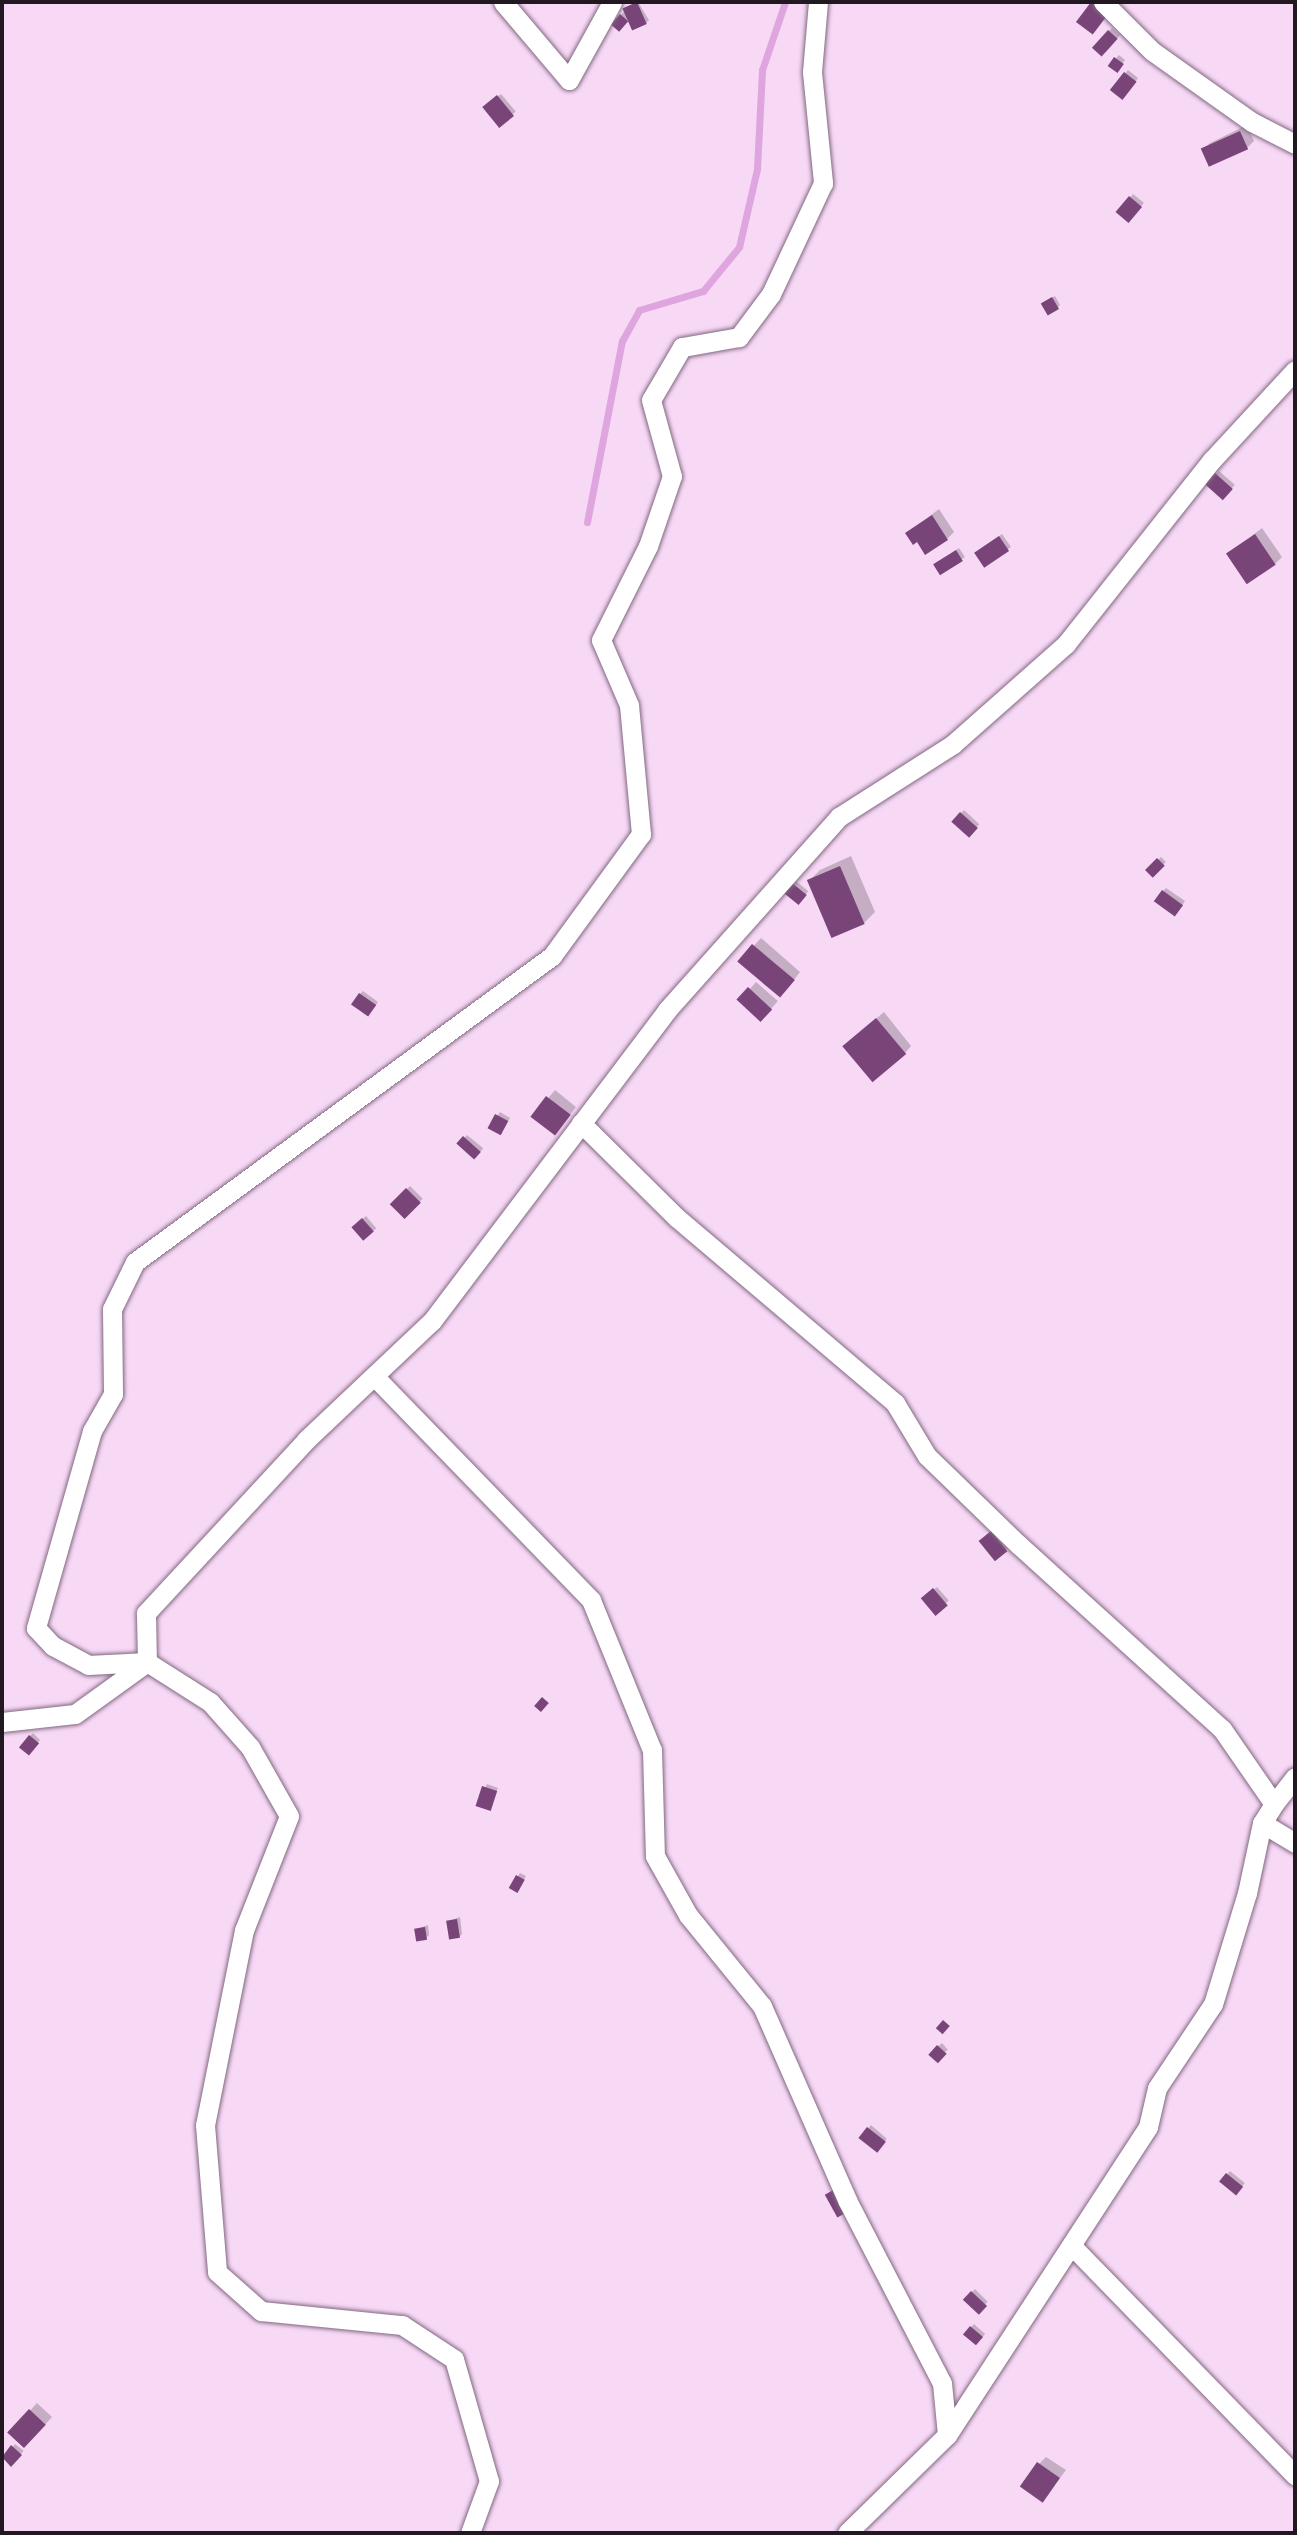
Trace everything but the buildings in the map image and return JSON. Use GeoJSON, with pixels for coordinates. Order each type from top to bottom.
{"type":"FeatureCollection","features":[{"type":"Feature","properties":{"kind":"street"},"geometry":{"type":"LineString","coordinates":[[503,2],[569,80],[612,2]]}},
{"type":"Feature","properties":{"kind":"street"},"geometry":{"type":"LineString","coordinates":[[470,2533],[489,2481],[454,2359],[402,2325],[261,2311],[217,2272],[205,2125],[244,1930],[289,1816],[250,1747],[210,1702],[147,1662],[88,1665],[52,1646],[36,1628],[92,1431],[113,1394],[112,1309],[135,1262],[552,956],[640,834],[629,705],[601,640],[648,546],[672,476],[651,400],[682,347],[739,337],[771,294],[823,183],[812,72],[818,2]]}},
{"type":"Feature","properties":{"kind":"street"},"geometry":{"type":"LineString","coordinates":[[1102,2],[1152,51],[1252,122],[1295,145]]}},
{"type":"Feature","properties":{"kind":"street"},"geometry":{"type":"LineString","coordinates":[[147,1662],[146,1613],[306,1440],[432,1321],[667,1010],[839,817],[953,744],[1066,644],[1212,460],[1295,370]]}},
{"type":"Feature","properties":{"kind":"street"},"geometry":{"type":"LineString","coordinates":[[581,1123],[677,1218],[895,1403],[928,1456],[1018,1545],[1222,1729],[1274,1804]]}},
{"type":"Feature","properties":{"kind":"street"},"geometry":{"type":"LineString","coordinates":[[374,1376],[591,1600],[652,1750],[655,1856],[688,1915],[762,2006],[847,2200],[942,2383],[947,2435]]}},
{"type":"Feature","properties":{"kind":"street"},"geometry":{"type":"LineString","coordinates":[[2,1722],[75,1714],[147,1662]]}},
{"type":"Feature","properties":{"kind":"street"},"geometry":{"type":"LineString","coordinates":[[847,2533],[947,2435],[1148,2127],[1157,2088],[1213,2004],[1247,1893],[1262,1823],[1295,1777]]}},
{"type":"Feature","properties":{"kind":"street"},"geometry":{"type":"LineString","coordinates":[[1262,1823],[1295,1843]]}},
{"type":"Feature","properties":{"kind":"street"},"geometry":{"type":"LineString","coordinates":[[1072,2246],[1295,2475]]}},
{"type":"Feature","properties":{"kind":"waterway"},"geometry":{"type":"LineString","coordinates":[[587,522],[622,341],[639,310],[703,291],[739,247],[757,169],[762,70],[785,2]]}}]}
